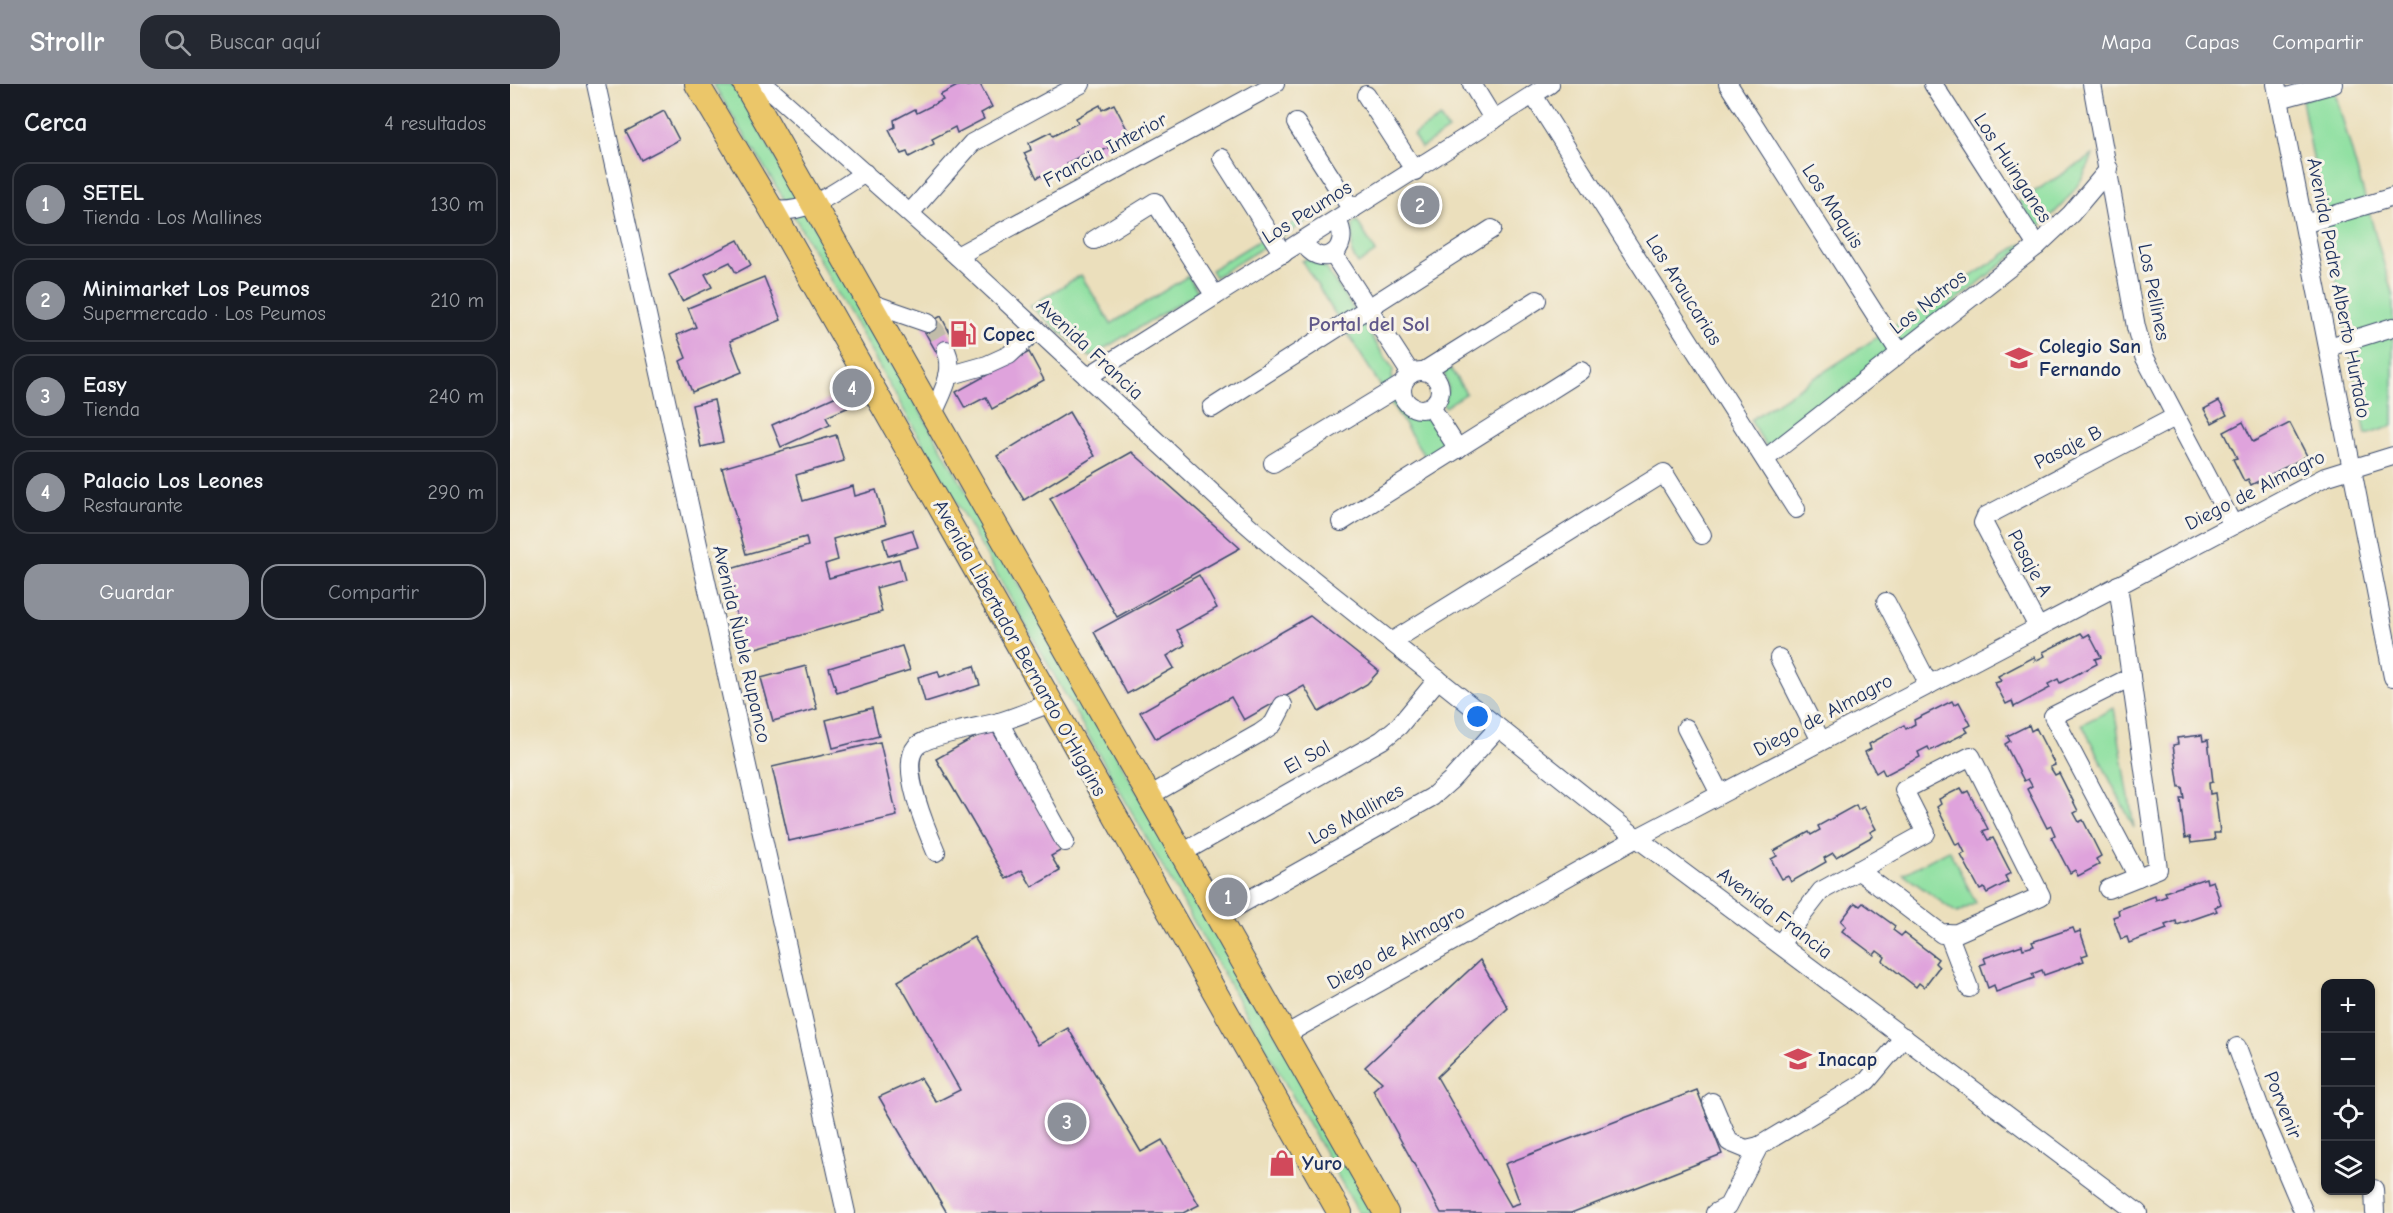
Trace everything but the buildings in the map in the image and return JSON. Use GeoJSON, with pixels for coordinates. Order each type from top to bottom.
{"type":"FeatureCollection","features":[{"type":"Feature","properties":{"kind":"main road","name":"Avenida Libertador Bernardo O'Higgins"},"geometry":{"type":"LineString","coordinates":[[698,84],[772,210],[1340,1213]]}},
{"type":"Feature","properties":{"kind":"main road","name":"Avenida Libertador Bernardo O'Higgins"},"geometry":{"type":"LineString","coordinates":[[745,84],[1386,1213]]}},
{"type":"Feature","properties":{"kind":"main road"},"geometry":{"type":"LineString","coordinates":[[999,611],[1017,597],[1036,596]]}},
{"type":"Feature","properties":{"kind":"street","name":"Avenida Ñuble Rupanco"},"geometry":{"type":"LineString","coordinates":[[596,84],[846,1213]]}},
{"type":"Feature","properties":{"kind":"street","name":"Avenida Francia"},"geometry":{"type":"LineString","coordinates":[[764,84],[910,213],[1234,513],[1391,642],[1637,838],[2138,1213]]}},
{"type":"Feature","properties":{"kind":"street"},"geometry":{"type":"LineString","coordinates":[[910,213],[972,143],[1081,84]]}},
{"type":"Feature","properties":{"kind":"street","name":"Francia Interior"},"geometry":{"type":"LineString","coordinates":[[957,256],[1275,84]]}},
{"type":"Feature","properties":{"kind":"street"},"geometry":{"type":"LineString","coordinates":[[1472,84],[1494,120]]}},
{"type":"Feature","properties":{"kind":"street","name":"Los Peumos"},"geometry":{"type":"LineString","coordinates":[[1087,377],[1550,84]]}},
{"type":"Feature","properties":{"kind":"street","name":"Los Maquis"},"geometry":{"type":"LineString","coordinates":[[1728,84],[1900,353]]}},
{"type":"Feature","properties":{"kind":"street","name":"Los Huinganes"},"geometry":{"type":"LineString","coordinates":[[1933,84],[2037,246]]}},
{"type":"Feature","properties":{"kind":"street","name":"Los Pellines"},"geometry":{"type":"LineString","coordinates":[[2092,84],[2140,343],[2149,367],[2232,525]]}},
{"type":"Feature","properties":{"kind":"street"},"geometry":{"type":"LineString","coordinates":[[2277,92],[2334,84]]}},
{"type":"Feature","properties":{"kind":"street","name":"Avenida Padre Alberto Hurtado"},"geometry":{"type":"LineString","coordinates":[[2277,92],[2393,677]]}},
{"type":"Feature","properties":{"kind":"street"},"geometry":{"type":"LineString","coordinates":[[1366,95],[1414,171]]}},
{"type":"Feature","properties":{"kind":"street","name":"Las Araucarias"},"geometry":{"type":"LineString","coordinates":[[1533,95],[1796,509]]}},
{"type":"Feature","properties":{"kind":"street"},"geometry":{"type":"LineString","coordinates":[[1296,123],[1344,215],[1340,247],[1333,254],[1324,257],[1315,254],[1303,241]]}},
{"type":"Feature","properties":{"kind":"street"},"geometry":{"type":"LineString","coordinates":[[1222,158],[1283,254]]}},
{"type":"Feature","properties":{"kind":"street","name":"Los Notros"},"geometry":{"type":"LineString","coordinates":[[1765,459],[2037,246],[2071,214],[2109,169]]}},
{"type":"Feature","properties":{"kind":"street"},"geometry":{"type":"LineString","coordinates":[[772,210],[792,211],[814,204],[865,173]]}},
{"type":"Feature","properties":{"kind":"street"},"geometry":{"type":"LineString","coordinates":[[2304,224],[2393,197]]}},
{"type":"Feature","properties":{"kind":"street"},"geometry":{"type":"LineString","coordinates":[[1094,240],[1155,202],[1215,296]]}},
{"type":"Feature","properties":{"kind":"street"},"geometry":{"type":"LineString","coordinates":[[1212,408],[1492,229]]}},
{"type":"Feature","properties":{"kind":"street"},"geometry":{"type":"LineString","coordinates":[[1333,254],[1412,376]]}},
{"type":"Feature","properties":{"kind":"street"},"geometry":{"type":"LineString","coordinates":[[1273,463],[1537,300]]}},
{"type":"Feature","properties":{"kind":"street"},"geometry":{"type":"LineString","coordinates":[[870,303],[928,323]]}},
{"type":"Feature","properties":{"kind":"street"},"geometry":{"type":"LineString","coordinates":[[2329,347],[2393,327]]}},
{"type":"Feature","properties":{"kind":"street"},"geometry":{"type":"LineString","coordinates":[[948,376],[1009,356],[1036,330]]}},
{"type":"Feature","properties":{"kind":"street"},"geometry":{"type":"LineString","coordinates":[[933,414],[948,376],[950,365],[946,350]]}},
{"type":"Feature","properties":{"kind":"street"},"geometry":{"type":"LineString","coordinates":[[1341,522],[1581,371]]}},
{"type":"Feature","properties":{"kind":"street"},"geometry":{"type":"LineString","coordinates":[[1412,376],[1434,376],[1440,386],[1439,398],[1431,407],[1420,410],[1409,406],[1402,396],[1412,376]]}},
{"type":"Feature","properties":{"kind":"street"},"geometry":{"type":"LineString","coordinates":[[1431,407],[1458,448]]}},
{"type":"Feature","properties":{"kind":"street","name":"Pasaje B"},"geometry":{"type":"LineString","coordinates":[[1984,519],[1988,514],[2175,417]]}},
{"type":"Feature","properties":{"kind":"street","name":"Diego de Almagro"},"geometry":{"type":"LineString","coordinates":[[1285,1035],[1637,838],[2232,525],[2325,477],[2393,456]]}},
{"type":"Feature","properties":{"kind":"street"},"geometry":{"type":"LineString","coordinates":[[1391,642],[1664,473],[1702,535]]}},
{"type":"Feature","properties":{"kind":"street","name":"Pasaje A"},"geometry":{"type":"LineString","coordinates":[[1984,519],[1985,526],[2038,627]]}},
{"type":"Feature","properties":{"kind":"street"},"geometry":{"type":"LineString","coordinates":[[2108,889],[2158,869],[2118,585]]}},
{"type":"Feature","properties":{"kind":"street"},"geometry":{"type":"LineString","coordinates":[[1886,602],[1929,685]]}},
{"type":"Feature","properties":{"kind":"street"},"geometry":{"type":"LineString","coordinates":[[1779,658],[1821,741]]}},
{"type":"Feature","properties":{"kind":"street"},"geometry":{"type":"LineString","coordinates":[[2130,677],[2053,716],[2138,877]]}},
{"type":"Feature","properties":{"kind":"street","name":"El Sol"},"geometry":{"type":"LineString","coordinates":[[1182,853],[1382,740],[1399,726],[1438,679]]}},
{"type":"Feature","properties":{"kind":"street"},"geometry":{"type":"LineString","coordinates":[[936,852],[922,818],[913,783],[912,756],[916,746],[928,740],[999,722],[1051,703]]}},
{"type":"Feature","properties":{"kind":"street"},"geometry":{"type":"LineString","coordinates":[[1149,796],[1260,733],[1273,724],[1283,705]]}},
{"type":"Feature","properties":{"kind":"street"},"geometry":{"type":"LineString","coordinates":[[999,722],[1065,843]]}},
{"type":"Feature","properties":{"kind":"street","name":"Los Mallines"},"geometry":{"type":"LineString","coordinates":[[1218,917],[1432,797],[1451,780],[1498,728]]}},
{"type":"Feature","properties":{"kind":"street"},"geometry":{"type":"LineString","coordinates":[[1686,728],[1720,794]]}},
{"type":"Feature","properties":{"kind":"street"},"geometry":{"type":"LineString","coordinates":[[1780,944],[1821,891],[1858,870],[1926,833],[1904,790],[1971,756],[2041,896],[1957,933],[1942,934],[1858,870]]}},
{"type":"Feature","properties":{"kind":"street"},"geometry":{"type":"LineString","coordinates":[[1948,933],[1969,988]]}},
{"type":"Feature","properties":{"kind":"street"},"geometry":{"type":"LineString","coordinates":[[1712,1102],[1729,1142],[1746,1149],[1759,1146],[1867,1081],[1904,1037]]}},
{"type":"Feature","properties":{"kind":"street","name":"Porvenir"},"geometry":{"type":"LineString","coordinates":[[2237,1047],[2264,1119],[2304,1213]]}},
{"type":"Feature","properties":{"kind":"street"},"geometry":{"type":"LineString","coordinates":[[1715,1213],[1728,1206],[1759,1146]]}},
{"type":"Feature","properties":{"kind":"street"},"geometry":{"type":"LineString","coordinates":[[2374,1195],[2375,1213]]}},
{"type":"Feature","properties":{"kind":"green space"},"geometry":{"type":"Polygon","coordinates":[[[713,84],[732,84],[746,106],[1378,1213],[1359,1213],[790,209],[713,84]]]}},
{"type":"Feature","properties":{"kind":"green space"},"geometry":{"type":"Polygon","coordinates":[[[2334,89],[2393,296],[2393,426],[2366,435],[2302,100],[2334,89]]]}},
{"type":"Feature","properties":{"kind":"green space"},"geometry":{"type":"Polygon","coordinates":[[[1440,118],[1448,130],[1421,148],[1413,135],[1440,118]]]}},
{"type":"Feature","properties":{"kind":"green space"},"geometry":{"type":"Polygon","coordinates":[[[2093,155],[2083,177],[2070,196],[2037,229],[2019,201],[2093,155]]]}},
{"type":"Feature","properties":{"kind":"green space"},"geometry":{"type":"Polygon","coordinates":[[[1335,196],[1338,201],[1282,237],[1279,232],[1335,196]]]}},
{"type":"Feature","properties":{"kind":"green space"},"geometry":{"type":"Polygon","coordinates":[[[1357,221],[1376,252],[1358,264],[1352,254],[1353,224],[1357,221]]]}},
{"type":"Feature","properties":{"kind":"green space"},"geometry":{"type":"Polygon","coordinates":[[[1263,238],[1267,245],[1215,277],[1211,270],[1263,238]]]}},
{"type":"Feature","properties":{"kind":"green space"},"geometry":{"type":"Polygon","coordinates":[[[2022,243],[2024,247],[1768,449],[1750,420],[2022,243]]]}},
{"type":"Feature","properties":{"kind":"green space"},"geometry":{"type":"Polygon","coordinates":[[[1306,259],[1326,268],[1393,369],[1394,392],[1405,412],[1432,418],[1450,446],[1427,460],[1302,261],[1306,259]]]}},
{"type":"Feature","properties":{"kind":"green space"},"geometry":{"type":"Polygon","coordinates":[[[1081,275],[1111,324],[1188,276],[1198,292],[1090,357],[1030,306],[1081,275]]]}},
{"type":"Feature","properties":{"kind":"green space"},"geometry":{"type":"Polygon","coordinates":[[[1450,368],[1466,393],[1445,407],[1443,404],[1448,387],[1444,372],[1450,368]]]}},
{"type":"Feature","properties":{"kind":"green space"},"geometry":{"type":"Polygon","coordinates":[[[2114,708],[2134,828],[2082,724],[2114,708]]]}},
{"type":"Feature","properties":{"kind":"green space"},"geometry":{"type":"Polygon","coordinates":[[[1949,850],[1976,903],[1957,913],[1903,874],[1949,850]]]}},
{"type":"Feature","properties":{"kind":"tunnel"},"geometry":{"type":"LineString","coordinates":[[928,323],[936,331],[946,350]]}},
{"type":"Feature","properties":{"kind":"place","name":"Minimarket Los Peumos"},"geometry":{"type":"Point","coordinates":[1420,205]}},
{"type":"Feature","properties":{"kind":"place","name":"Copec"},"geometry":{"type":"Point","coordinates":[963,334]}},
{"type":"Feature","properties":{"kind":"place","name":"Colegio San Fernando"},"geometry":{"type":"Point","coordinates":[2019,358]}},
{"type":"Feature","properties":{"kind":"place","name":"Palacio Los Leones"},"geometry":{"type":"Point","coordinates":[852,388]}},
{"type":"Feature","properties":{"kind":"place","name":"SETEL"},"geometry":{"type":"Point","coordinates":[1228,897]}},
{"type":"Feature","properties":{"kind":"place","name":"Inacap"},"geometry":{"type":"Point","coordinates":[1798,1059]}},
{"type":"Feature","properties":{"kind":"place","name":"Easy"},"geometry":{"type":"Point","coordinates":[1067,1122]}},
{"type":"Feature","properties":{"kind":"place","name":"Yuro"},"geometry":{"type":"Point","coordinates":[1282,1163]}},
{"type":"Feature","properties":{"kind":"district","name":"Portal del Sol"},"geometry":{"type":"Point","coordinates":[1369,324]}}]}
